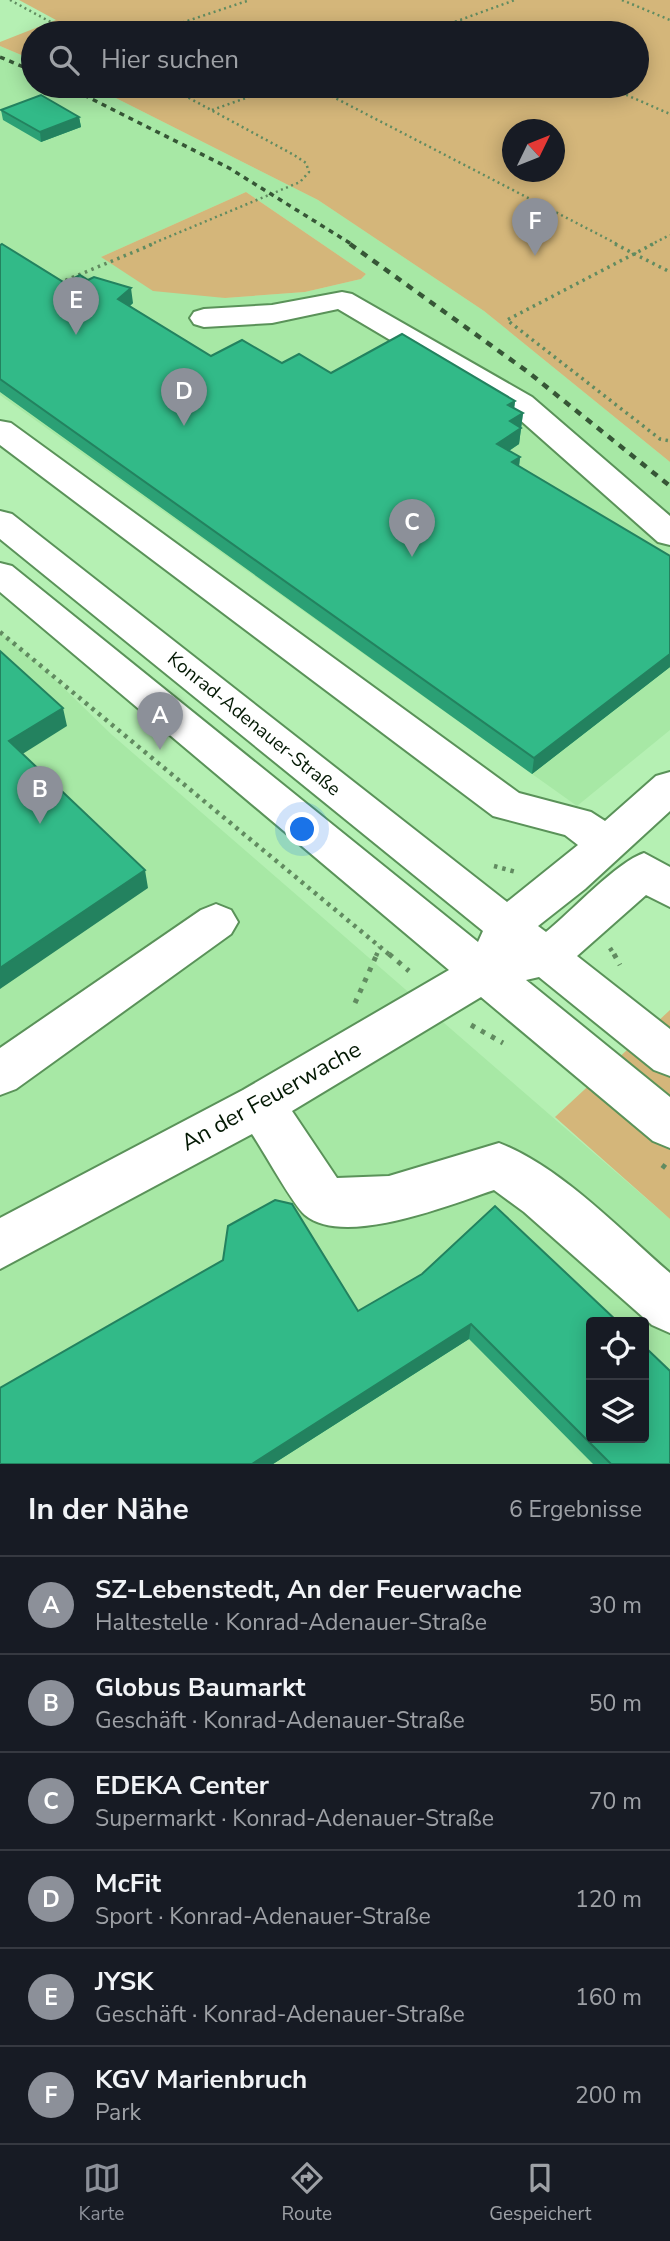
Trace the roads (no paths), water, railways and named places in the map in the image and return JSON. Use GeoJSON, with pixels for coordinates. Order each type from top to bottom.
{"type":"FeatureCollection","features":[{"type":"Feature","properties":{"kind":"street"},"geometry":{"type":"LineString","coordinates":[[204,318],[272,314],[342,300],[521,404],[670,534]]}},
{"type":"Feature","properties":{"kind":"street"},"geometry":{"type":"LineString","coordinates":[[0,430],[507,805],[577,823],[608,844]]}},
{"type":"Feature","properties":{"kind":"street","name":"Konrad-Adenauer-Straße"},"geometry":{"type":"LineString","coordinates":[[0,522],[670,1056]]}},
{"type":"Feature","properties":{"kind":"street"},"geometry":{"type":"LineString","coordinates":[[0,574],[670,1126]]}},
{"type":"Feature","properties":{"kind":"street"},"geometry":{"type":"LineString","coordinates":[[485,973],[507,926],[608,844],[670,787]]}},
{"type":"Feature","properties":{"kind":"street"},"geometry":{"type":"LineString","coordinates":[[545,957],[592,920],[657,880]]}},
{"type":"Feature","properties":{"kind":"street"},"geometry":{"type":"LineString","coordinates":[[0,1074],[216,922]]}},
{"type":"Feature","properties":{"kind":"street","name":"An der Feuerwache"},"geometry":{"type":"LineString","coordinates":[[0,1245],[260,1105],[401,1023],[439,997],[485,973],[545,957]]}},
{"type":"Feature","properties":{"kind":"street"},"geometry":{"type":"LineString","coordinates":[[260,1105],[323,1199],[344,1205],[372,1204],[499,1166],[542,1196],[670,1307]]}},
{"type":"Feature","properties":{"kind":"railway"},"geometry":{"type":"LineString","coordinates":[[0,57],[21,66]]}},
{"type":"Feature","properties":{"kind":"railway"},"geometry":{"type":"LineString","coordinates":[[90,98],[229,168],[353,245]]}},
{"type":"Feature","properties":{"kind":"railway"},"geometry":{"type":"LineString","coordinates":[[350,244],[528,372],[670,486]]}},
{"type":"Feature","properties":{"kind":"place","name":"KGV Marienbruch"},"geometry":{"type":"Point","coordinates":[535,256]}},
{"type":"Feature","properties":{"kind":"place","name":"JYSK"},"geometry":{"type":"Point","coordinates":[76,335]}},
{"type":"Feature","properties":{"kind":"place","name":"McFit"},"geometry":{"type":"Point","coordinates":[184,426]}},
{"type":"Feature","properties":{"kind":"place","name":"EDEKA Center"},"geometry":{"type":"Point","coordinates":[412,557]}},
{"type":"Feature","properties":{"kind":"place","name":"SZ-Lebenstedt, An der Feuerwache"},"geometry":{"type":"Point","coordinates":[160,750]}},
{"type":"Feature","properties":{"kind":"place","name":"Globus Baumarkt"},"geometry":{"type":"Point","coordinates":[40,824]}}]}
